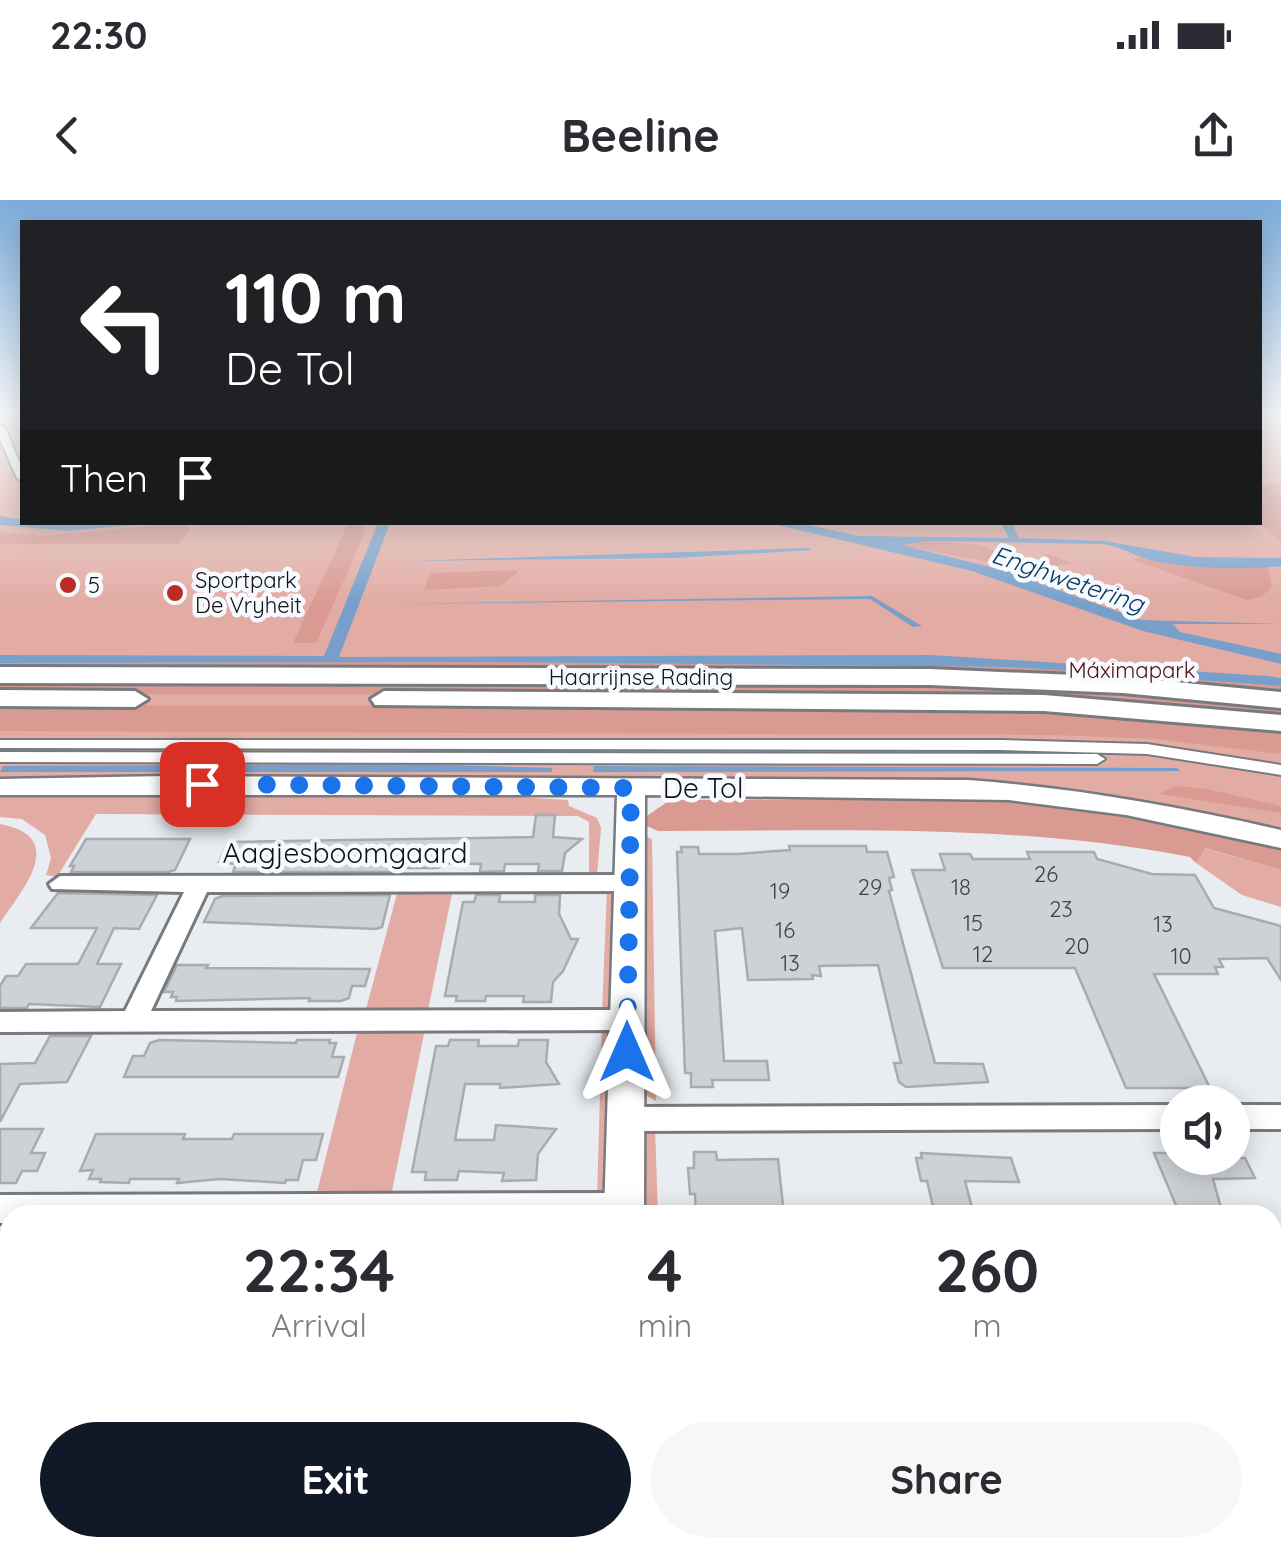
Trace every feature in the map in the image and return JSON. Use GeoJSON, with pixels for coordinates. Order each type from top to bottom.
{"type":"FeatureCollection","features":[{"type":"Feature","properties":{"kind":"main road","name":"Haarrijnse Rading"},"geometry":{"type":"LineString","coordinates":[[0,675],[930,676],[1124,685],[1281,700]]}},
{"type":"Feature","properties":{"kind":"main road","name":"Haarrijnse Rading"},"geometry":{"type":"LineString","coordinates":[[0,698],[956,701],[1096,706],[1281,722]]}},
{"type":"Feature","properties":{"kind":"street"},"geometry":{"type":"LineString","coordinates":[[4,751],[1004,752],[1151,759],[1172,756],[1281,770]]}},
{"type":"Feature","properties":{"kind":"street","name":"De Tol"},"geometry":{"type":"LineString","coordinates":[[0,787],[244,784],[969,788],[1050,794],[1170,812],[1281,839]]}},
{"type":"Feature","properties":{"kind":"street"},"geometry":{"type":"LineString","coordinates":[[624,1205],[631,788]]}},
{"type":"Feature","properties":{"kind":"street","name":"Aagjesboomgaard"},"geometry":{"type":"LineString","coordinates":[[60,884],[630,882]]}},
{"type":"Feature","properties":{"kind":"street"},"geometry":{"type":"LineString","coordinates":[[132,1021],[200,884]]}},
{"type":"Feature","properties":{"kind":"street"},"geometry":{"type":"LineString","coordinates":[[0,1022],[627,1020]]}},
{"type":"Feature","properties":{"kind":"street"},"geometry":{"type":"LineString","coordinates":[[627,1119],[1160,1117]]}},
{"type":"Feature","properties":{"kind":"street"},"geometry":{"type":"LineString","coordinates":[[1250,1117],[1281,1117]]}},
{"type":"Feature","properties":{"kind":"green space","name":"Máximapark"},"geometry":{"type":"Polygon","coordinates":[[[0,477],[20,477],[20,525],[1262,525],[1262,477],[1281,477],[1281,853],[1219,834],[982,796],[402,791],[81,795],[466,794],[568,800],[569,806],[597,818],[601,828],[597,876],[589,876],[589,822],[578,816],[96,814],[57,877],[46,875],[51,858],[45,835],[22,819],[0,817],[0,477]]]}},
{"type":"Feature","properties":{"kind":"green space"},"geometry":{"type":"Polygon","coordinates":[[[0,824],[21,831],[32,840],[36,852],[28,880],[0,923],[0,824]]]}},
{"type":"Feature","properties":{"kind":"green space"},"geometry":{"type":"Polygon","coordinates":[[[641,834],[652,839],[656,1101],[643,1094],[641,834]]]}},
{"type":"Feature","properties":{"kind":"green space"},"geometry":{"type":"Polygon","coordinates":[[[1204,848],[1281,870],[1281,907],[1242,895],[1196,863],[1204,848]]]}},
{"type":"Feature","properties":{"kind":"green space"},"geometry":{"type":"Polygon","coordinates":[[[607,888],[615,890],[610,1007],[609,1013],[602,1014],[607,888]]]}},
{"type":"Feature","properties":{"kind":"green space"},"geometry":{"type":"Polygon","coordinates":[[[453,889],[428,1010],[366,1009],[398,890],[453,889]]]}},
{"type":"Feature","properties":{"kind":"green space"},"geometry":{"type":"Polygon","coordinates":[[[602,1023],[610,1031],[607,1193],[597,1199],[602,1023]]]}},
{"type":"Feature","properties":{"kind":"green space"},"geometry":{"type":"Polygon","coordinates":[[[358,1029],[425,1029],[392,1191],[317,1192],[358,1029]]]}},
{"type":"Feature","properties":{"kind":"green space"},"geometry":{"type":"Polygon","coordinates":[[[655,1127],[658,1205],[641,1205],[641,1131],[655,1127]]]}},
{"type":"Feature","properties":{"kind":"shaded area"},"geometry":{"type":"Polygon","coordinates":[[[1262,485],[1281,485],[1281,543],[1261,525],[1262,485]]]}},
{"type":"Feature","properties":{"kind":"shaded area"},"geometry":{"type":"Polygon","coordinates":[[[162,525],[186,525],[190,529],[178,544],[0,544],[0,532],[42,536],[162,525]]]}},
{"type":"Feature","properties":{"kind":"shaded area"},"geometry":{"type":"Polygon","coordinates":[[[348,525],[363,525],[364,535],[316,643],[293,643],[348,525]]]}},
{"type":"Feature","properties":{"kind":"shaded area"},"geometry":{"type":"Polygon","coordinates":[[[929,541],[975,544],[1035,562],[1050,562],[1043,555],[1049,554],[1073,564],[1057,565],[1062,574],[1031,569],[1027,577],[994,563],[899,545],[929,541]]]}},
{"type":"Feature","properties":{"kind":"shaded area"},"geometry":{"type":"Polygon","coordinates":[[[1140,556],[1154,561],[1268,567],[1272,587],[1261,597],[1247,600],[1133,560],[1140,556]]]}},
{"type":"Feature","properties":{"kind":"shaded area"},"geometry":{"type":"Polygon","coordinates":[[[520,570],[501,586],[424,590],[430,573],[520,570]]]}},
{"type":"Feature","properties":{"kind":"shaded area"},"geometry":{"type":"Polygon","coordinates":[[[0,663],[1011,667],[1281,686],[1281,695],[1224,688],[0,670],[0,663]]]}},
{"type":"Feature","properties":{"kind":"shaded area"},"geometry":{"type":"Polygon","coordinates":[[[0,680],[675,681],[1091,688],[1281,704],[1281,717],[897,695],[0,694],[0,680]]]}},
{"type":"Feature","properties":{"kind":"shaded area"},"geometry":{"type":"Polygon","coordinates":[[[0,705],[959,707],[1080,711],[1281,729],[1281,754],[1156,739],[1053,735],[0,731],[0,705]]]}},
{"type":"Feature","properties":{"kind":"shaded area"},"geometry":{"type":"Polygon","coordinates":[[[1175,786],[1281,806],[1281,813],[1160,794],[1175,786]]]}},
{"type":"Feature","properties":{"kind":"shaded area"},"geometry":{"type":"Polygon","coordinates":[[[979,798],[1131,816],[1244,838],[1281,848],[1281,870],[1205,848],[1196,863],[1190,857],[1124,846],[991,834],[658,831],[638,822],[670,800],[979,798]]]}},
{"type":"Feature","properties":{"kind":"water"},"geometry":{"type":"Polygon","coordinates":[[[0,516],[20,519],[20,525],[132,525],[68,531],[0,525],[0,516]]]}},
{"type":"Feature","properties":{"kind":"water"},"geometry":{"type":"Polygon","coordinates":[[[377,525],[389,525],[339,657],[931,655],[1268,676],[1281,678],[1281,686],[1011,667],[0,663],[0,655],[324,656],[377,525]]]}},
{"type":"Feature","properties":{"kind":"water"},"geometry":{"type":"Polygon","coordinates":[[[777,525],[809,525],[858,536],[1009,538],[1002,525],[1013,525],[1019,538],[1104,541],[1196,557],[1281,558],[1281,566],[1218,568],[1154,561],[1103,544],[929,541],[902,545],[1006,571],[1141,620],[1281,624],[1173,624],[1180,632],[1281,654],[1281,664],[1143,631],[972,571],[777,525]]]}},
{"type":"Feature","properties":{"kind":"water"},"geometry":{"type":"Polygon","coordinates":[[[812,550],[676,558],[406,561],[812,550]]]}},
{"type":"Feature","properties":{"kind":"water"},"geometry":{"type":"Polygon","coordinates":[[[872,596],[922,626],[913,627],[870,599],[391,604],[872,596]]]}},
{"type":"Feature","properties":{"kind":"water"},"geometry":{"type":"Polygon","coordinates":[[[416,764],[552,768],[552,772],[0,772],[3,766],[416,764]]]}},
{"type":"Feature","properties":{"kind":"water"},"geometry":{"type":"Polygon","coordinates":[[[594,766],[1177,768],[1180,771],[593,772],[594,766]]]}},
{"type":"Feature","properties":{"kind":"building"},"geometry":{"type":"Polygon","coordinates":[[[536,815],[555,815],[553,837],[582,839],[565,853],[562,871],[538,871],[539,864],[505,864],[504,871],[480,872],[481,864],[445,863],[438,868],[398,868],[397,872],[233,872],[236,864],[219,862],[228,842],[533,837],[536,815]]]}},
{"type":"Feature","properties":{"kind":"building"},"geometry":{"type":"Polygon","coordinates":[[[86,839],[190,839],[175,870],[168,872],[71,872],[74,866],[70,866],[86,839]]]}},
{"type":"Feature","properties":{"kind":"building"},"geometry":{"type":"Polygon","coordinates":[[[789,846],[866,846],[867,852],[887,852],[894,877],[889,878],[889,891],[935,1063],[983,1064],[988,1082],[906,1087],[899,1082],[894,1063],[901,1063],[878,965],[819,966],[821,976],[812,975],[813,979],[748,980],[742,928],[715,931],[724,1061],[767,1061],[769,1080],[712,1080],[713,1087],[691,1087],[691,1073],[685,1073],[677,852],[682,852],[681,847],[698,847],[699,854],[737,854],[790,850],[789,846]]]}},
{"type":"Feature","properties":{"kind":"building"},"geometry":{"type":"Polygon","coordinates":[[[1027,852],[1094,852],[1097,859],[1152,874],[1195,875],[1214,908],[1281,926],[1281,980],[1267,958],[1219,959],[1223,967],[1215,967],[1218,974],[1154,974],[1209,1085],[1126,1088],[1075,968],[943,968],[912,870],[945,870],[940,854],[970,854],[973,859],[1030,859],[1027,852]]]}},
{"type":"Feature","properties":{"kind":"building"},"geometry":{"type":"Polygon","coordinates":[[[58,893],[157,895],[139,929],[114,928],[97,964],[121,964],[100,1007],[29,1004],[27,1008],[0,1008],[0,986],[6,976],[18,976],[26,964],[78,964],[97,928],[31,928],[58,893]]]}},
{"type":"Feature","properties":{"kind":"building"},"geometry":{"type":"Polygon","coordinates":[[[390,895],[382,927],[376,929],[204,922],[215,899],[222,896],[390,895]]]}},
{"type":"Feature","properties":{"kind":"building"},"geometry":{"type":"Polygon","coordinates":[[[476,895],[500,895],[499,902],[535,902],[535,895],[560,895],[559,914],[571,939],[578,939],[563,971],[553,982],[551,1002],[523,1002],[524,996],[456,1001],[457,996],[445,996],[463,902],[474,902],[476,895]]]}},
{"type":"Feature","properties":{"kind":"building"},"geometry":{"type":"Polygon","coordinates":[[[177,965],[370,969],[365,986],[352,986],[349,998],[341,1001],[176,1001],[177,997],[171,997],[173,992],[164,992],[177,965]]]}},
{"type":"Feature","properties":{"kind":"building"},"geometry":{"type":"Polygon","coordinates":[[[50,1036],[91,1036],[67,1082],[20,1084],[0,1122],[0,1064],[35,1063],[50,1036]]]}},
{"type":"Feature","properties":{"kind":"building"},"geometry":{"type":"Polygon","coordinates":[[[330,1040],[329,1043],[336,1043],[332,1057],[344,1057],[338,1077],[124,1077],[133,1056],[144,1056],[150,1043],[330,1040]]]}},
{"type":"Feature","properties":{"kind":"building"},"geometry":{"type":"Polygon","coordinates":[[[450,1040],[479,1040],[478,1046],[518,1046],[519,1040],[548,1040],[546,1062],[559,1084],[500,1088],[500,1084],[465,1084],[455,1140],[494,1140],[496,1125],[556,1129],[538,1154],[536,1180],[502,1181],[504,1173],[459,1171],[457,1180],[425,1180],[426,1172],[412,1172],[436,1046],[448,1046],[450,1040]]]}},
{"type":"Feature","properties":{"kind":"building"},"geometry":{"type":"Polygon","coordinates":[[[0,1129],[43,1129],[31,1153],[45,1153],[37,1171],[22,1171],[16,1183],[0,1183],[0,1129]]]}},
{"type":"Feature","properties":{"kind":"building"},"geometry":{"type":"Polygon","coordinates":[[[96,1134],[185,1134],[183,1139],[232,1139],[234,1134],[323,1134],[316,1160],[303,1160],[298,1180],[177,1183],[179,1179],[130,1179],[129,1183],[100,1182],[101,1179],[89,1179],[93,1170],[80,1171],[96,1134]]]}},
{"type":"Feature","properties":{"kind":"building"},"geometry":{"type":"Polygon","coordinates":[[[694,1152],[716,1152],[717,1160],[778,1159],[783,1205],[696,1205],[695,1194],[690,1194],[688,1168],[694,1168],[694,1152]]]}},
{"type":"Feature","properties":{"kind":"building"},"geometry":{"type":"Polygon","coordinates":[[[921,1153],[1011,1158],[1019,1182],[965,1181],[971,1205],[933,1205],[927,1181],[921,1181],[916,1158],[922,1158],[921,1153]]]}},
{"type":"Feature","properties":{"kind":"building"},"geometry":{"type":"Polygon","coordinates":[[[1250,1168],[1255,1178],[1213,1179],[1220,1205],[1176,1205],[1163,1175],[1250,1175],[1250,1168]]]}},
{"type":"Feature","properties":{"kind":"place","name":"5"},"geometry":{"type":"Point","coordinates":[68,585]}},
{"type":"Feature","properties":{"kind":"place","name":"Sportpark De Vryheit"},"geometry":{"type":"Point","coordinates":[175,593]}},
{"type":"Feature","properties":{"kind":"route"},"geometry":{"type":"LineString","coordinates":[[202,784],[631,788],[627,1052]]}},
{"type":"Feature","properties":{"kind":"water label","name":"Enghwetering"},"geometry":{"type":"Point","coordinates":[1068,579]}}]}
